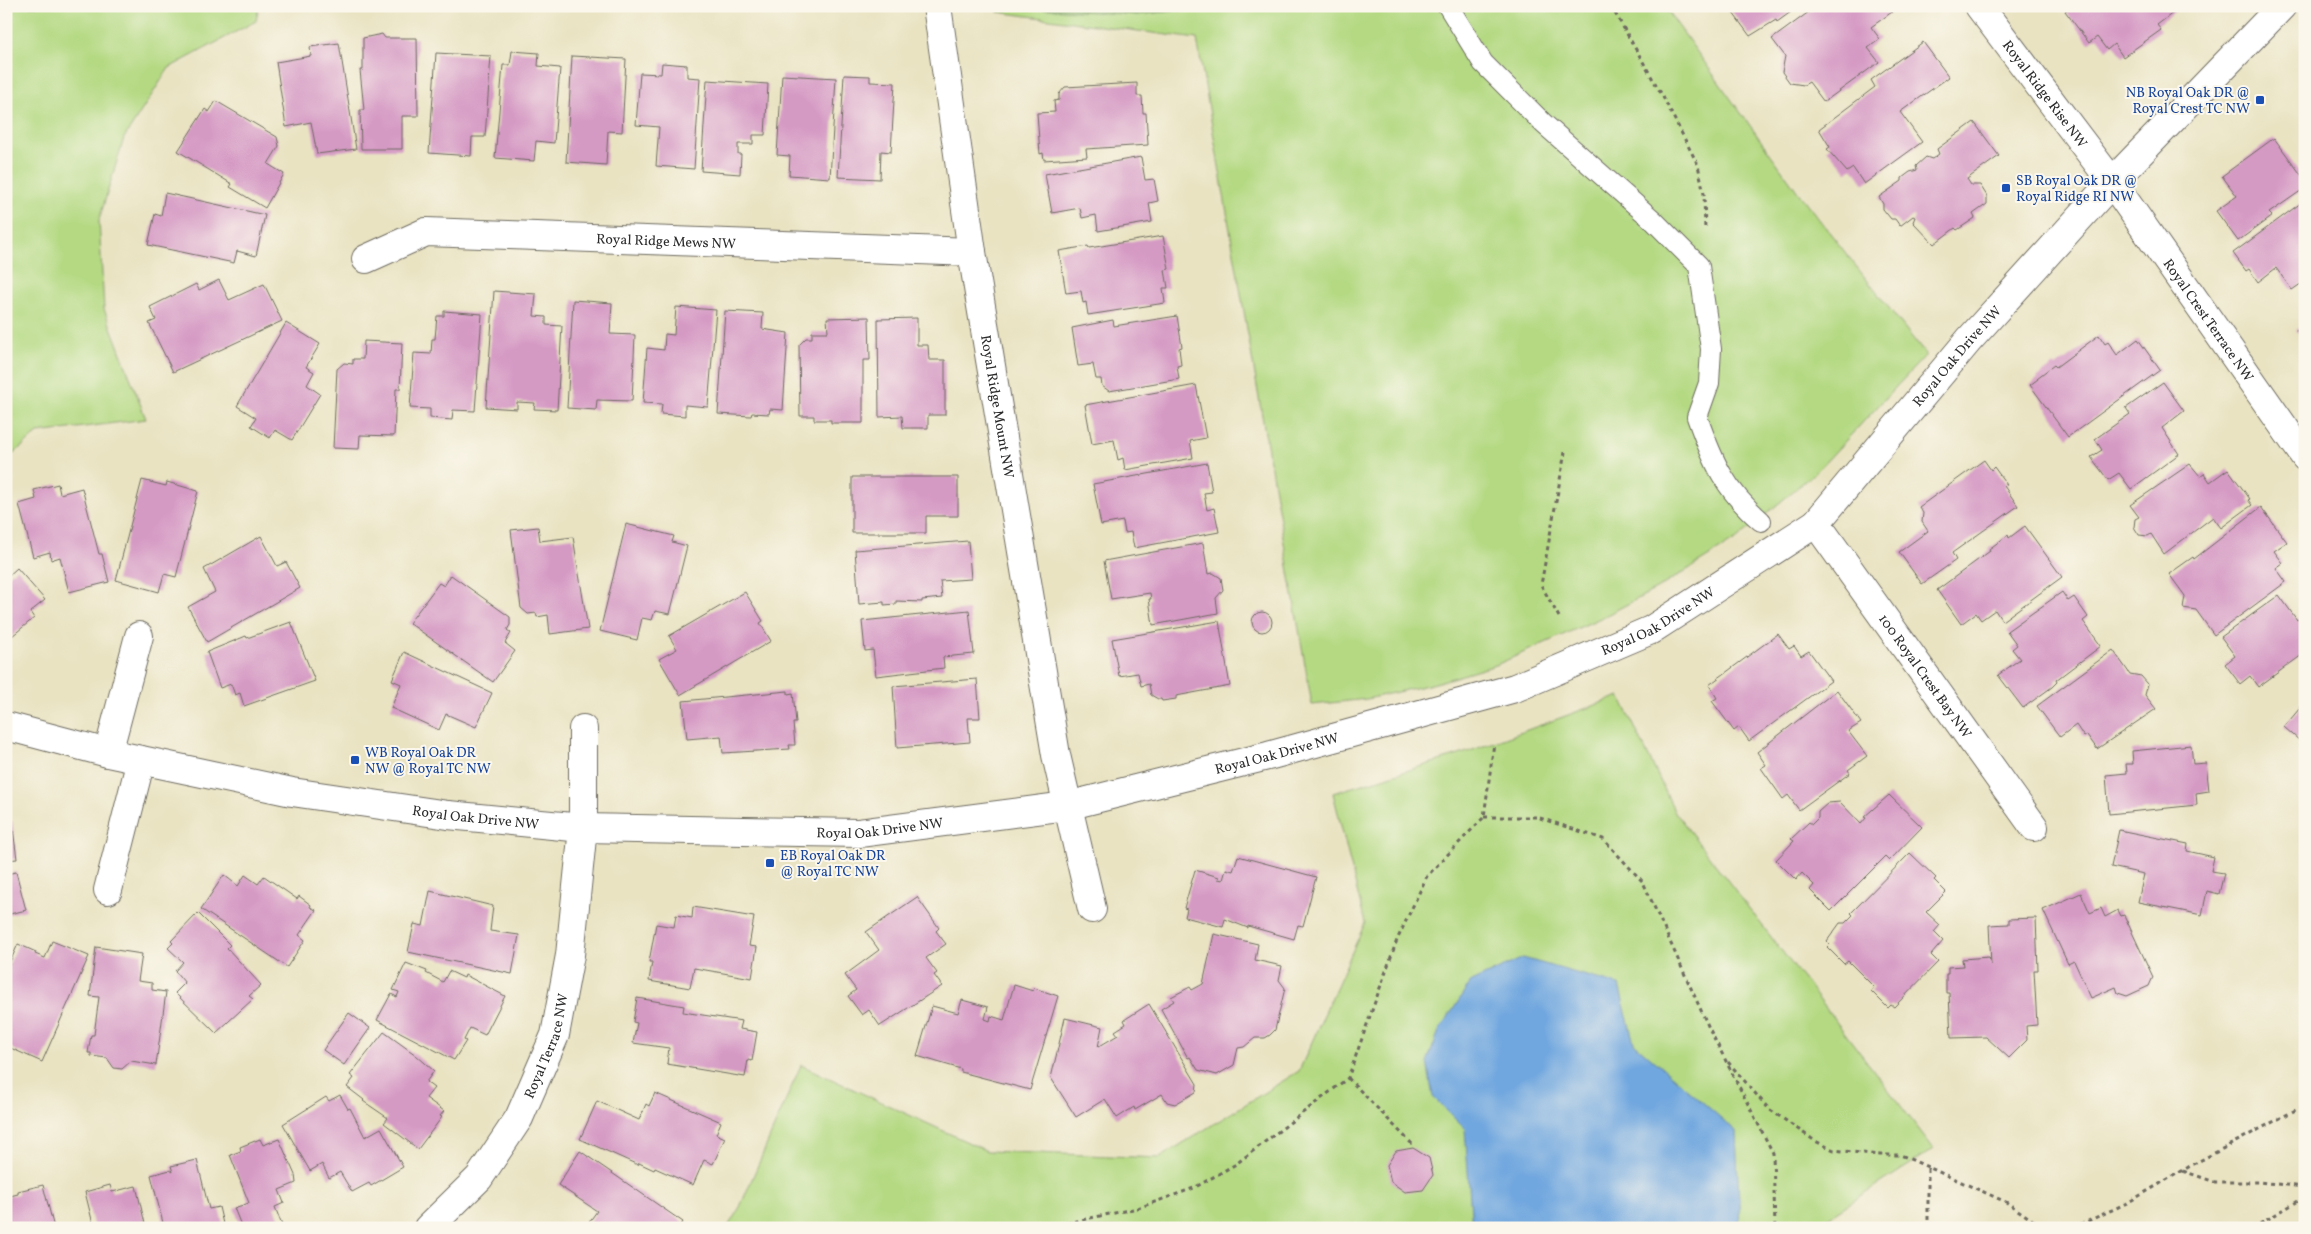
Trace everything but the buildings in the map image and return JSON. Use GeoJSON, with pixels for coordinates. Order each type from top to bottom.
{"type":"FeatureCollection","features":[{"type":"Feature","properties":{"kind":"street","name":"Royal Ridge Mount NW"},"geometry":{"type":"LineString","coordinates":[[937,6],[972,252],[1052,735],[1092,909]]}},
{"type":"Feature","properties":{"kind":"street"},"geometry":{"type":"LineString","coordinates":[[1448,6],[1483,63],[1544,124],[1654,221],[1699,266],[1711,349],[1709,384],[1697,417],[1719,473],[1742,504],[1762,521]]}},
{"type":"Feature","properties":{"kind":"street","name":"Royal Ridge Rise NW"},"geometry":{"type":"LineString","coordinates":[[1979,6],[2112,182]]}},
{"type":"Feature","properties":{"kind":"street","name":"Royal Oak Drive NW"},"geometry":{"type":"LineString","coordinates":[[6,726],[141,760],[311,794],[448,815],[583,828],[859,833],[1067,806],[1268,756],[1515,688],[1651,630],[1816,523],[1969,340],[2112,182],[2282,6]]}},
{"type":"Feature","properties":{"kind":"street","name":"Royal Crest Terrace NW"},"geometry":{"type":"LineString","coordinates":[[2112,182],[2305,457]]}},
{"type":"Feature","properties":{"kind":"street","name":"Royal Ridge Mews NW"},"geometry":{"type":"LineString","coordinates":[[366,259],[426,232],[972,252]]}},
{"type":"Feature","properties":{"kind":"street","name":"100 Royal Crest Bay NW"},"geometry":{"type":"LineString","coordinates":[[1816,523],[2034,827]]}},
{"type":"Feature","properties":{"kind":"street"},"geometry":{"type":"LineString","coordinates":[[108,753],[139,636]]}},
{"type":"Feature","properties":{"kind":"street","name":"Royal Terrace NW"},"geometry":{"type":"LineString","coordinates":[[428,1228],[480,1178],[519,1118],[555,1035],[570,955],[583,828],[584,729]]}},
{"type":"Feature","properties":{"kind":"street"},"geometry":{"type":"LineString","coordinates":[[108,890],[141,760]]}},
{"type":"Feature","properties":{"kind":"path"},"geometry":{"type":"LineString","coordinates":[[1611,6],[1662,95],[1698,165],[1704,194],[1705,230],[1704,249],[1699,266]]}},
{"type":"Feature","properties":{"kind":"path"},"geometry":{"type":"LineString","coordinates":[[1559,617],[1541,584],[1565,452]]}},
{"type":"Feature","properties":{"kind":"path"},"geometry":{"type":"LineString","coordinates":[[1043,1228],[1138,1208],[1194,1188],[1236,1164],[1348,1078],[1397,940],[1427,876],[1484,817],[1494,743]]}},
{"type":"Feature","properties":{"kind":"path"},"geometry":{"type":"LineString","coordinates":[[1484,817],[1536,817],[1603,838],[1643,882],[1724,1057],[1773,1153],[1775,1228]]}},
{"type":"Feature","properties":{"kind":"path"},"geometry":{"type":"LineString","coordinates":[[1724,1057],[1769,1109],[1815,1141],[1834,1150],[1880,1155],[1901,1155],[2006,1202],[2044,1228]]}},
{"type":"Feature","properties":{"kind":"path"},"geometry":{"type":"LineString","coordinates":[[1348,1078],[1413,1146]]}},
{"type":"Feature","properties":{"kind":"path"},"geometry":{"type":"LineString","coordinates":[[2073,1228],[2127,1203],[2183,1170],[2305,1105]]}},
{"type":"Feature","properties":{"kind":"path"},"geometry":{"type":"LineString","coordinates":[[1928,1168],[1928,1228]]}},
{"type":"Feature","properties":{"kind":"path"},"geometry":{"type":"LineString","coordinates":[[2183,1170],[2215,1182],[2258,1182],[2305,1187]]}},
{"type":"Feature","properties":{"kind":"path"},"geometry":{"type":"LineString","coordinates":[[2253,1228],[2305,1196]]}},
{"type":"Feature","properties":{"kind":"green space"},"geometry":{"type":"Polygon","coordinates":[[[6,6],[259,6],[256,21],[169,68],[124,138],[99,220],[104,309],[146,419],[38,433],[6,460],[6,6]]]}},
{"type":"Feature","properties":{"kind":"green space"},"geometry":{"type":"Polygon","coordinates":[[[997,6],[1664,6],[1800,195],[1926,355],[1819,469],[1737,539],[1658,588],[1605,616],[1496,665],[1432,684],[1367,699],[1312,705],[1197,39],[998,12],[997,6]]]}},
{"type":"Feature","properties":{"kind":"green space"},"geometry":{"type":"Polygon","coordinates":[[[1007,6],[1217,6],[1137,15],[1007,6]]]}},
{"type":"Feature","properties":{"kind":"green space"},"geometry":{"type":"Polygon","coordinates":[[[1620,696],[1675,812],[1934,1149],[1811,1228],[727,1228],[740,1207],[801,1065],[987,1151],[1159,1158],[1299,1071],[1365,923],[1333,793],[1459,755],[1620,696]]]}},
{"type":"Feature","properties":{"kind":"water"},"geometry":{"type":"Polygon","coordinates":[[[1523,958],[1619,985],[1634,1043],[1736,1131],[1740,1226],[1738,1228],[1472,1228],[1465,1129],[1433,1097],[1427,1062],[1439,1031],[1471,982],[1523,958]]]}},
{"type":"Feature","properties":{"kind":"place","name":"NB Royal Oak DR @ Royal Crest TC NW"},"geometry":{"type":"Point","coordinates":[2260,100]}},
{"type":"Feature","properties":{"kind":"place","name":"SB Royal Oak DR @ Royal Ridge RI NW"},"geometry":{"type":"Point","coordinates":[2006,188]}},
{"type":"Feature","properties":{"kind":"place","name":"WB Royal Oak DR NW @ Royal TC NW"},"geometry":{"type":"Point","coordinates":[355,760]}},
{"type":"Feature","properties":{"kind":"place","name":"EB Royal Oak DR @ Royal TC NW"},"geometry":{"type":"Point","coordinates":[770,863]}}]}
